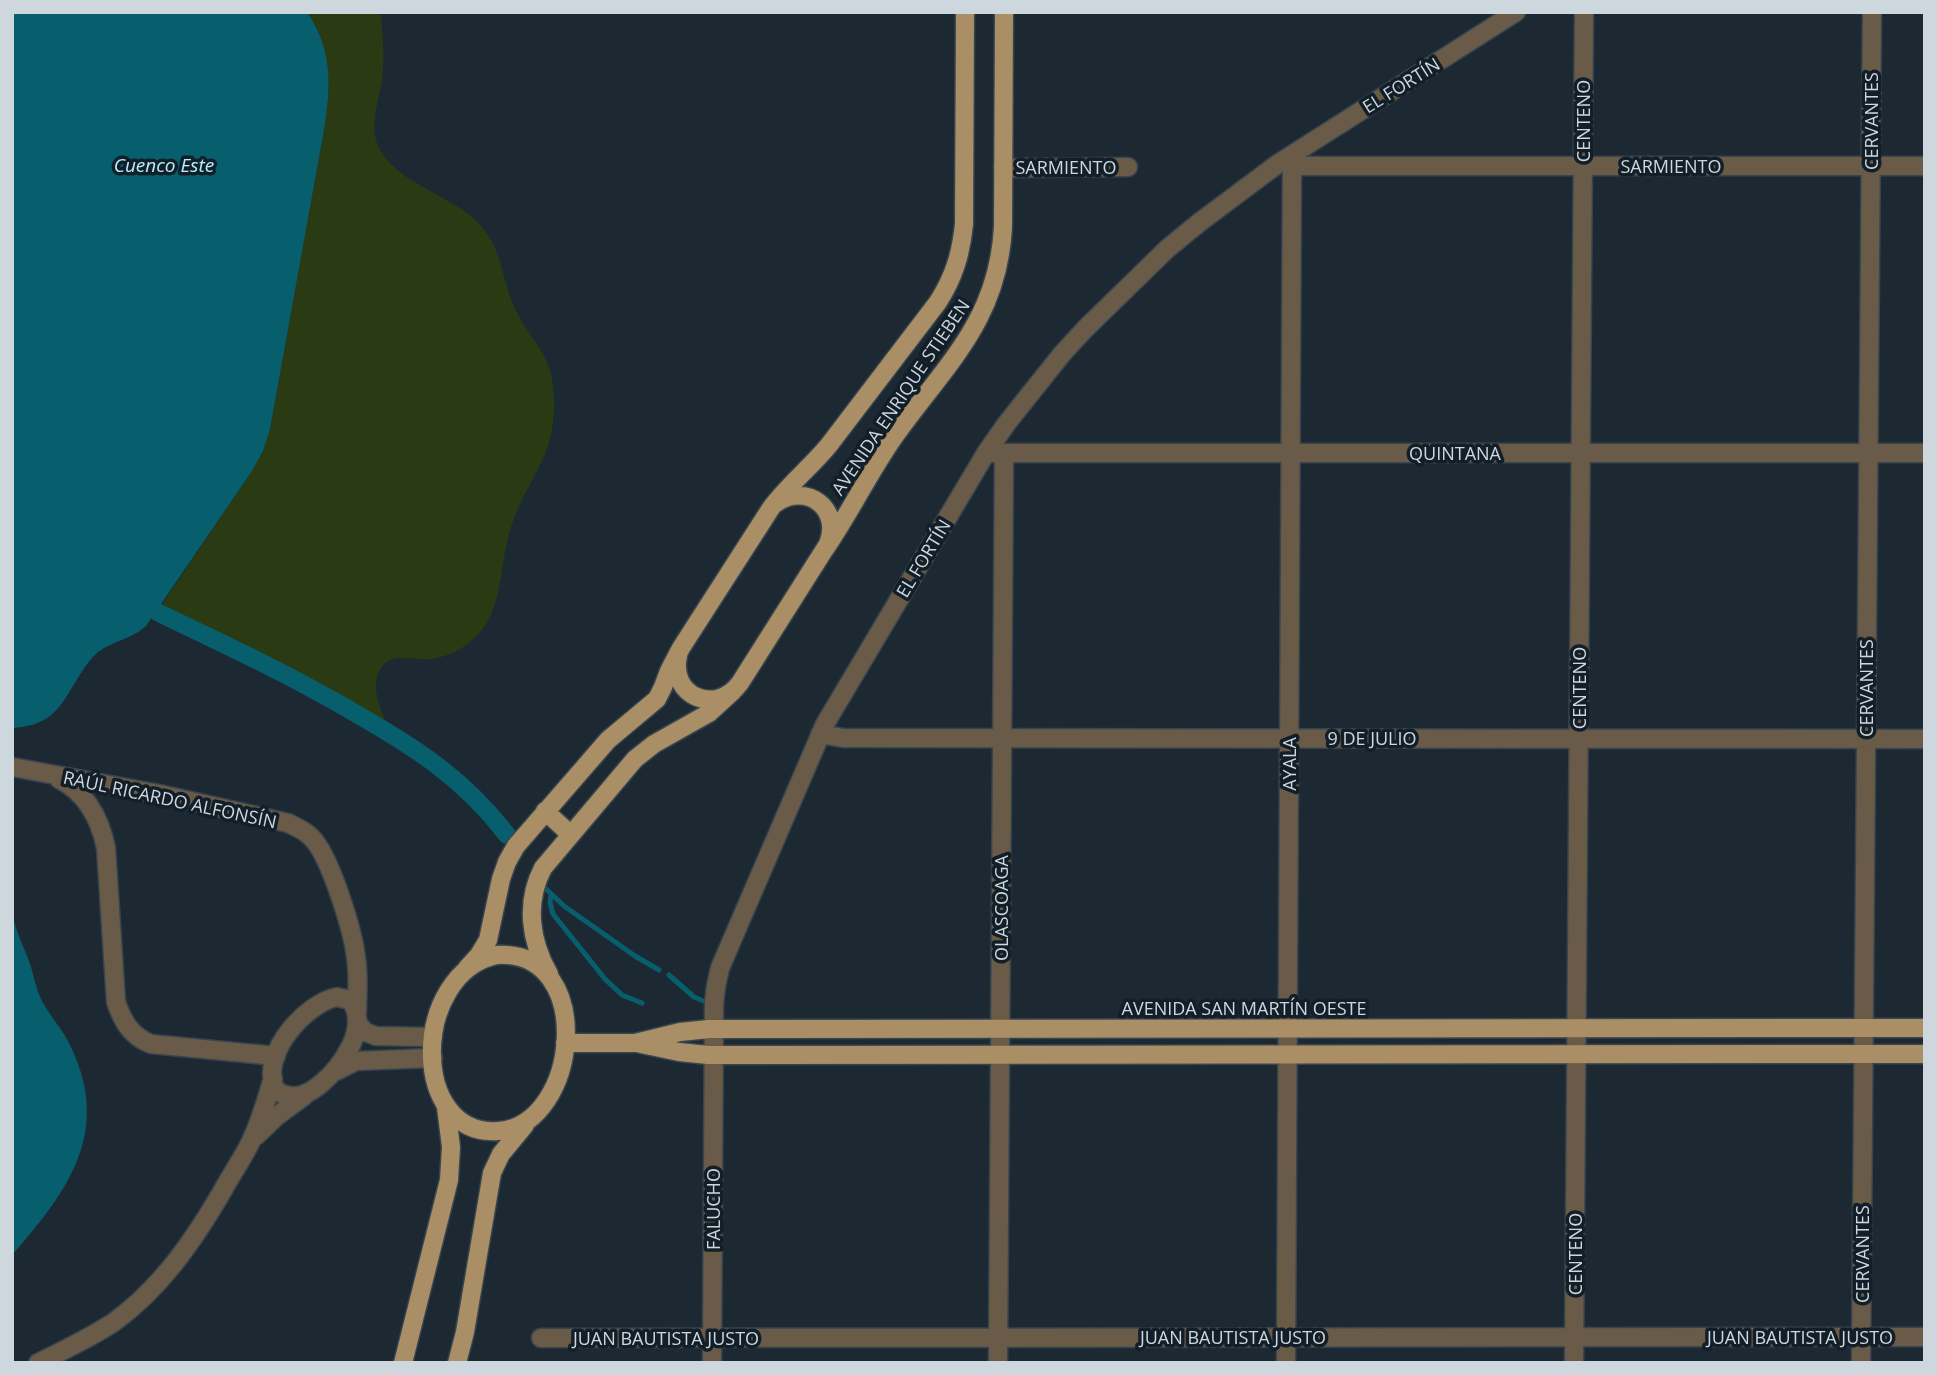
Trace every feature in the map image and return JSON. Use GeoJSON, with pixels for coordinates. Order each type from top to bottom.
{"type":"FeatureCollection","features":[{"type":"Feature","properties":{"kind":"main road","name":"AVENIDA ENRIQUE STIEBEN"},"geometry":{"type":"LineString","coordinates":[[467,968],[488,940],[501,879],[507,862],[521,839],[608,740],[657,699],[681,648],[771,508],[783,491],[829,445],[939,302],[956,270],[964,224],[965,12]]}},
{"type":"Feature","properties":{"kind":"main road","name":"AVENIDA ENRIQUE STIEBEN"},"geometry":{"type":"LineString","coordinates":[[552,980],[535,940],[532,918],[534,888],[543,868],[641,754],[709,713],[740,683],[891,441],[967,340],[982,314],[994,286],[1001,255],[1004,12]]}},
{"type":"Feature","properties":{"kind":"main road","name":"AVENIDA ENRIQUE STIEBEN"},"geometry":{"type":"LineString","coordinates":[[771,508],[780,500],[791,496],[802,495],[818,502],[827,511],[831,522],[831,534],[825,549]]}},
{"type":"Feature","properties":{"kind":"main road"},"geometry":{"type":"LineString","coordinates":[[681,648],[676,668],[681,684],[688,692],[697,697],[714,700],[733,691]]}},
{"type":"Feature","properties":{"kind":"main road"},"geometry":{"type":"LineString","coordinates":[[545,811],[570,834]]}},
{"type":"Feature","properties":{"kind":"main road"},"geometry":{"type":"LineString","coordinates":[[403,1363],[449,1180],[451,1136],[433,1058],[437,1015],[443,1000],[467,968],[489,957],[513,955],[535,963],[552,980],[564,1009],[565,1043],[561,1068],[553,1089],[501,1154],[492,1173],[465,1332],[457,1363]]}},
{"type":"Feature","properties":{"kind":"main road","name":"AVENIDA SAN MARTÍN OESTE"},"geometry":{"type":"LineString","coordinates":[[565,1043],[635,1043],[680,1032],[714,1029],[1925,1028]]}},
{"type":"Feature","properties":{"kind":"main road"},"geometry":{"type":"LineString","coordinates":[[635,1043],[686,1053],[714,1055],[1925,1054]]}},
{"type":"Feature","properties":{"kind":"main road"},"geometry":{"type":"LineString","coordinates":[[445,1104],[459,1121],[480,1131],[513,1128],[534,1115]]}},
{"type":"Feature","properties":{"kind":"street","name":"EL FORTÍN"},"geometry":{"type":"LineString","coordinates":[[714,1055],[716,986],[723,959],[820,734],[995,453],[1007,423],[1094,320],[1183,235],[1516,12]]}},
{"type":"Feature","properties":{"kind":"street","name":"CENTENO"},"geometry":{"type":"LineString","coordinates":[[1574,1363],[1584,12]]}},
{"type":"Feature","properties":{"kind":"street","name":"CERVANTES"},"geometry":{"type":"LineString","coordinates":[[1861,1363],[1872,12]]}},
{"type":"Feature","properties":{"kind":"street","name":"SARMIENTO"},"geometry":{"type":"LineString","coordinates":[[1289,162],[1583,166],[1925,166]]}},
{"type":"Feature","properties":{"kind":"street","name":"AYALA"},"geometry":{"type":"LineString","coordinates":[[1286,1363],[1291,453],[1289,162]]}},
{"type":"Feature","properties":{"kind":"street","name":"SARMIENTO"},"geometry":{"type":"LineString","coordinates":[[1003,167],[1128,167]]}},
{"type":"Feature","properties":{"kind":"street","name":"QUINTANA"},"geometry":{"type":"LineString","coordinates":[[995,453],[1925,453]]}},
{"type":"Feature","properties":{"kind":"street","name":"OLASCOAGA"},"geometry":{"type":"LineString","coordinates":[[995,453],[1002,738],[999,1363]]}},
{"type":"Feature","properties":{"kind":"street","name":"9 DE JULIO"},"geometry":{"type":"LineString","coordinates":[[820,734],[843,738],[1925,739]]}},
{"type":"Feature","properties":{"kind":"street","name":"RAÚL RICARDO ALFONSÍN"},"geometry":{"type":"LineString","coordinates":[[12,766],[159,794],[288,823],[312,837],[328,862],[353,941],[358,975],[357,1017],[351,1046],[333,1072],[276,1116],[251,1141]]}},
{"type":"Feature","properties":{"kind":"street","name":"RAÚL RICARDO ALFONSÍN"},"geometry":{"type":"LineString","coordinates":[[50,775],[71,785],[80,793],[103,833],[116,1002],[126,1026],[142,1040],[152,1044],[276,1056]]}},
{"type":"Feature","properties":{"kind":"street","name":"RAÚL RICARDO ALFONSÍN"},"geometry":{"type":"LineString","coordinates":[[38,1363],[114,1321],[154,1287],[176,1261],[204,1222],[251,1141],[273,1078],[276,1056],[282,1042],[301,1017],[328,999],[344,998],[350,1000],[357,1017]]}},
{"type":"Feature","properties":{"kind":"street"},"geometry":{"type":"LineString","coordinates":[[357,1017],[365,1032],[376,1036],[433,1037]]}},
{"type":"Feature","properties":{"kind":"street","name":"FALUCHO"},"geometry":{"type":"LineString","coordinates":[[712,1363],[714,1055]]}},
{"type":"Feature","properties":{"kind":"street"},"geometry":{"type":"LineString","coordinates":[[333,1072],[356,1061],[433,1058]]}},
{"type":"Feature","properties":{"kind":"street"},"geometry":{"type":"LineString","coordinates":[[273,1078],[278,1091],[284,1095],[300,1096],[311,1091]]}},
{"type":"Feature","properties":{"kind":"street","name":"JUAN BAUTISTA JUSTO"},"geometry":{"type":"LineString","coordinates":[[541,1338],[1925,1337]]}},
{"type":"Feature","properties":{"kind":"green space"},"geometry":{"type":"Polygon","coordinates":[[[307,12],[380,12],[383,70],[374,129],[379,148],[397,169],[461,209],[483,228],[496,250],[516,311],[547,363],[553,385],[554,414],[549,441],[513,521],[491,614],[478,634],[457,651],[430,659],[397,658],[381,668],[377,676],[376,692],[391,733],[288,675],[157,612],[252,471],[263,451],[270,429],[328,98],[326,54],[322,40],[307,12]]]}},
{"type":"Feature","properties":{"kind":"water","name":"Cuenco Este"},"geometry":{"type":"Polygon","coordinates":[[[12,12],[307,12],[322,40],[329,83],[324,130],[270,429],[263,451],[146,626],[95,654],[55,712],[38,723],[12,728],[12,12]]]}},
{"type":"Feature","properties":{"kind":"water"},"geometry":{"type":"Polygon","coordinates":[[[12,889],[14,921],[37,990],[69,1043],[82,1074],[87,1104],[85,1131],[67,1182],[33,1231],[12,1255],[12,889]]]}},
{"type":"Feature","properties":{"kind":"waterway"},"geometry":{"type":"LineString","coordinates":[[157,612],[301,683],[414,749],[472,795],[507,835]]}},
{"type":"Feature","properties":{"kind":"waterway"},"geometry":{"type":"LineString","coordinates":[[544,887],[564,906],[659,970]]}},
{"type":"Feature","properties":{"kind":"waterway"},"geometry":{"type":"LineString","coordinates":[[551,894],[553,914],[605,979],[622,995],[642,1003]]}},
{"type":"Feature","properties":{"kind":"waterway"},"geometry":{"type":"LineString","coordinates":[[669,975],[694,997],[711,1004]]}}]}
